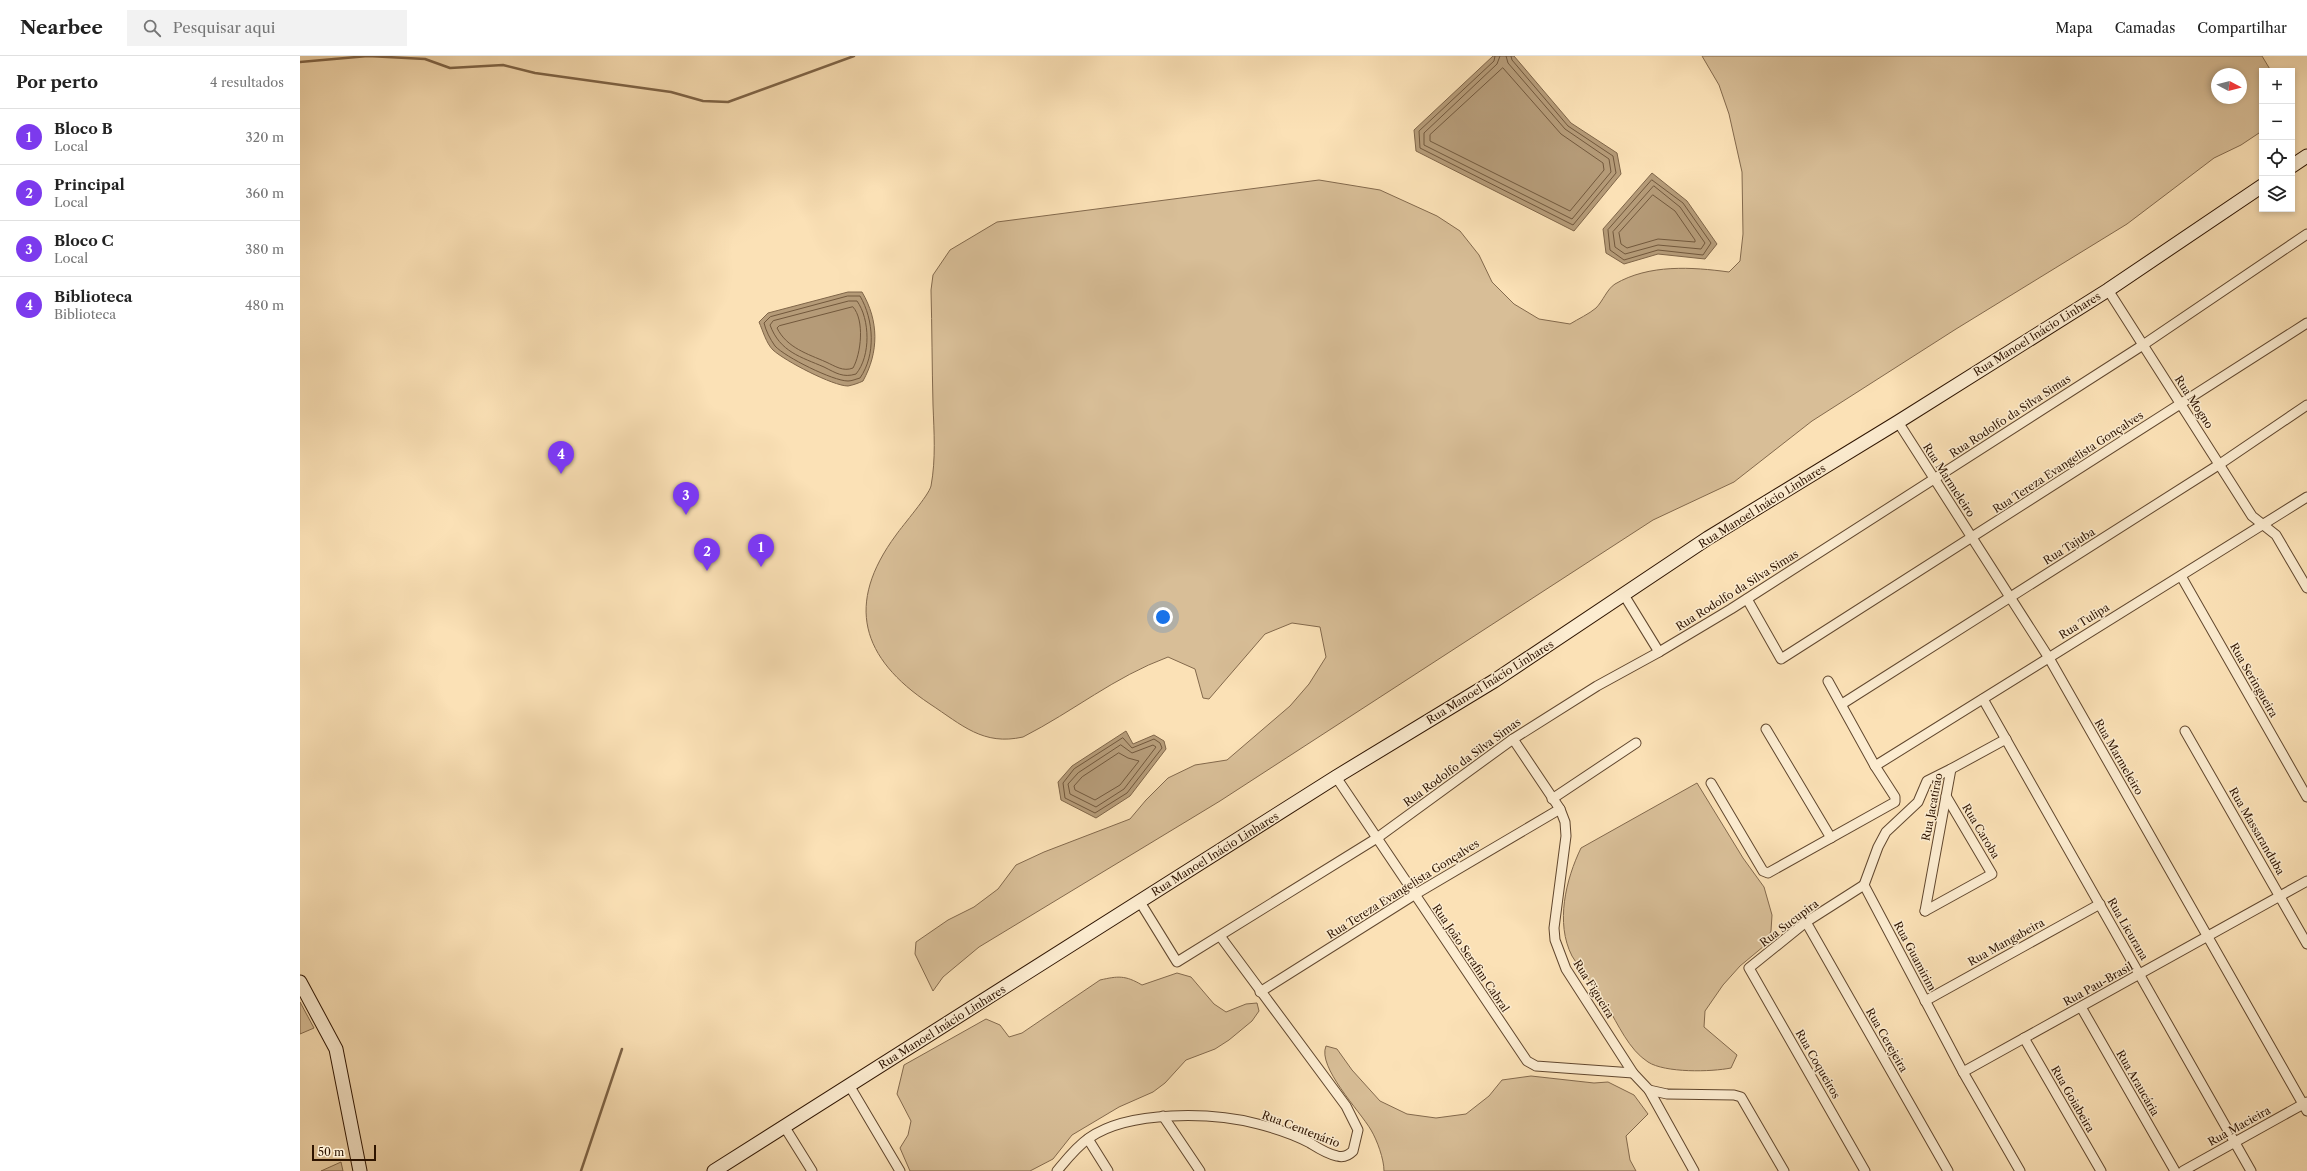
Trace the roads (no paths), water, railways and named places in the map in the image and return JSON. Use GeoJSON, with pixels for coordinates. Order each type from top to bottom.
{"type":"FeatureCollection","features":[{"type":"Feature","properties":{"kind":"main road"},"geometry":{"type":"LineString","coordinates":[[2295,164],[2307,156]]}},
{"type":"Feature","properties":{"kind":"main road","name":"Rua Manoel Inácio Linhares"},"geometry":{"type":"LineString","coordinates":[[714,1171],[1336,777],[1494,681],[1624,596],[1708,538],[1898,422],[2108,290],[2259,188]]}},
{"type":"Feature","properties":{"kind":"main road"},"geometry":{"type":"LineString","coordinates":[[300,982],[336,1049],[360,1171]]}},
{"type":"Feature","properties":{"kind":"street","name":"Rua Rodolfo da Silva Simas"},"geometry":{"type":"LineString","coordinates":[[1140,902],[1177,962],[1377,838],[1513,739],[1597,686],[1659,652],[1747,599],[2143,345],[2307,234]]}},
{"type":"Feature","properties":{"kind":"street","name":"Rua Mogno"},"geometry":{"type":"LineString","coordinates":[[2108,290],[2252,516],[2276,535],[2307,588]]}},
{"type":"Feature","properties":{"kind":"street","name":"Rua Tereza Evangelista Gonçalves"},"geometry":{"type":"LineString","coordinates":[[1747,599],[1781,659],[2307,323]]}},
{"type":"Feature","properties":{"kind":"street","name":"Rua Tajuba"},"geometry":{"type":"LineString","coordinates":[[1842,704],[2220,464],[2307,405]]}},
{"type":"Feature","properties":{"kind":"street","name":"Rua Marmeleiro"},"geometry":{"type":"LineString","coordinates":[[1898,422],[2049,658],[2306,1106]]}},
{"type":"Feature","properties":{"kind":"street","name":"Rua Tulipa"},"geometry":{"type":"LineString","coordinates":[[1875,766],[2307,497]]}},
{"type":"Feature","properties":{"kind":"street","name":"Rua Seringueira"},"geometry":{"type":"LineString","coordinates":[[2181,576],[2307,797]]}},
{"type":"Feature","properties":{"kind":"street"},"geometry":{"type":"LineString","coordinates":[[1624,596],[1659,652]]}},
{"type":"Feature","properties":{"kind":"street"},"geometry":{"type":"LineString","coordinates":[[1711,783],[1765,873],[1768,873],[1895,802],[1895,797],[1875,766],[1828,681]]}},
{"type":"Feature","properties":{"kind":"street","name":"Rua Licurana"},"geometry":{"type":"LineString","coordinates":[[1983,699],[2251,1171]]}},
{"type":"Feature","properties":{"kind":"street"},"geometry":{"type":"LineString","coordinates":[[1766,729],[1831,838]]}},
{"type":"Feature","properties":{"kind":"street","name":"Rua Massaranduba"},"geometry":{"type":"LineString","coordinates":[[2186,731],[2307,944]]}},
{"type":"Feature","properties":{"kind":"street","name":"Rua Figueira"},"geometry":{"type":"LineString","coordinates":[[1513,739],[1560,810],[1565,822],[1566,836],[1554,914],[1555,940],[1566,968],[1633,1073],[1649,1090],[1694,1171]]}},
{"type":"Feature","properties":{"kind":"street","name":"Rua Jacatirão"},"geometry":{"type":"LineString","coordinates":[[1925,911],[1951,769],[2006,739]]}},
{"type":"Feature","properties":{"kind":"street"},"geometry":{"type":"LineString","coordinates":[[1552,798],[1636,742]]}},
{"type":"Feature","properties":{"kind":"street"},"geometry":{"type":"LineString","coordinates":[[1864,885],[1878,847],[1886,832],[1918,802],[1927,781],[1951,769]]}},
{"type":"Feature","properties":{"kind":"street","name":"Rua João Serafim Cabral"},"geometry":{"type":"LineString","coordinates":[[1336,777],[1527,1061],[1536,1066],[1633,1073]]}},
{"type":"Feature","properties":{"kind":"street","name":"Rua Caroba"},"geometry":{"type":"LineString","coordinates":[[1925,911],[1992,874],[1946,796]]}},
{"type":"Feature","properties":{"kind":"street","name":"Rua Tereza Evangelista Gonçalves"},"geometry":{"type":"LineString","coordinates":[[1260,992],[1414,895],[1560,810]]}},
{"type":"Feature","properties":{"kind":"street","name":"Rua Pau-Brasil"},"geometry":{"type":"LineString","coordinates":[[1963,1072],[2307,881]]}},
{"type":"Feature","properties":{"kind":"street","name":"Rua Sucupira"},"geometry":{"type":"LineString","coordinates":[[1749,968],[1806,922],[1864,885]]}},
{"type":"Feature","properties":{"kind":"street","name":"Rua Guamirim"},"geometry":{"type":"LineString","coordinates":[[1864,885],[1963,1072],[2020,1171]]}},
{"type":"Feature","properties":{"kind":"street","name":"Rua Mangabeira"},"geometry":{"type":"LineString","coordinates":[[1925,1001],[2100,904]]}},
{"type":"Feature","properties":{"kind":"street","name":"Rua Cerejeira"},"geometry":{"type":"LineString","coordinates":[[1806,922],[1948,1171]]}},
{"type":"Feature","properties":{"kind":"street","name":"Rua Centenário"},"geometry":{"type":"LineString","coordinates":[[1057,1171],[1071,1154],[1088,1139],[1116,1125],[1163,1116],[1202,1116],[1258,1124],[1309,1143],[1338,1157],[1350,1154],[1355,1148],[1358,1138],[1358,1130],[1352,1116],[1331,1085],[1283,1024],[1220,936]]}},
{"type":"Feature","properties":{"kind":"street","name":"Rua Coqueiros"},"geometry":{"type":"LineString","coordinates":[[1749,968],[1865,1171]]}},
{"type":"Feature","properties":{"kind":"street","name":"Rua Araucária"},"geometry":{"type":"LineString","coordinates":[[2081,1007],[2175,1171]]}},
{"type":"Feature","properties":{"kind":"street","name":"Rua Goiabeira"},"geometry":{"type":"LineString","coordinates":[[2024,1038],[2101,1171]]}},
{"type":"Feature","properties":{"kind":"street"},"geometry":{"type":"LineString","coordinates":[[849,1085],[900,1171]]}},
{"type":"Feature","properties":{"kind":"street"},"geometry":{"type":"LineString","coordinates":[[1649,1090],[1667,1094],[1734,1095],[1741,1097],[1784,1171]]}},
{"type":"Feature","properties":{"kind":"street","name":"Rua Macieira"},"geometry":{"type":"LineString","coordinates":[[2183,1171],[2235,1142],[2306,1106]]}},
{"type":"Feature","properties":{"kind":"street"},"geometry":{"type":"LineString","coordinates":[[1163,1116],[1200,1171]]}},
{"type":"Feature","properties":{"kind":"street"},"geometry":{"type":"LineString","coordinates":[[784,1126],[812,1171]]}},
{"type":"Feature","properties":{"kind":"street"},"geometry":{"type":"LineString","coordinates":[[1088,1139],[1108,1171]]}},
{"type":"Feature","properties":{"kind":"water"},"geometry":{"type":"Polygon","coordinates":[[[1493,56],[1514,56],[1571,123],[1617,153],[1621,174],[1574,231],[1416,151],[1414,130],[1493,56]]]}},
{"type":"Feature","properties":{"kind":"water"},"geometry":{"type":"Polygon","coordinates":[[[1652,173],[1687,201],[1717,244],[1705,259],[1658,254],[1624,264],[1606,253],[1603,229],[1652,173]]]}},
{"type":"Feature","properties":{"kind":"water"},"geometry":{"type":"Polygon","coordinates":[[[848,292],[862,292],[872,314],[874,325],[875,336],[872,359],[863,381],[848,386],[832,382],[798,366],[773,350],[759,322],[768,313],[848,292]]]}},
{"type":"Feature","properties":{"kind":"water"},"geometry":{"type":"Polygon","coordinates":[[[1126,731],[1133,744],[1154,735],[1164,741],[1166,749],[1130,796],[1096,818],[1061,800],[1058,782],[1072,766],[1126,731]]]}},
{"type":"Feature","properties":{"kind":"waterway"},"geometry":{"type":"LineString","coordinates":[[300,62],[368,56],[425,59],[450,68],[503,65],[535,73],[671,92],[703,101],[728,102],[854,56]]}},
{"type":"Feature","properties":{"kind":"waterway"},"geometry":{"type":"LineString","coordinates":[[581,1171],[622,1049]]}},
{"type":"Feature","properties":{"kind":"place","name":"Biblioteca"},"geometry":{"type":"Point","coordinates":[561,474]}},
{"type":"Feature","properties":{"kind":"place","name":"Bloco C"},"geometry":{"type":"Point","coordinates":[686,515]}},
{"type":"Feature","properties":{"kind":"place","name":"Bloco B"},"geometry":{"type":"Point","coordinates":[761,567]}},
{"type":"Feature","properties":{"kind":"place","name":"Principal"},"geometry":{"type":"Point","coordinates":[707,571]}}]}
